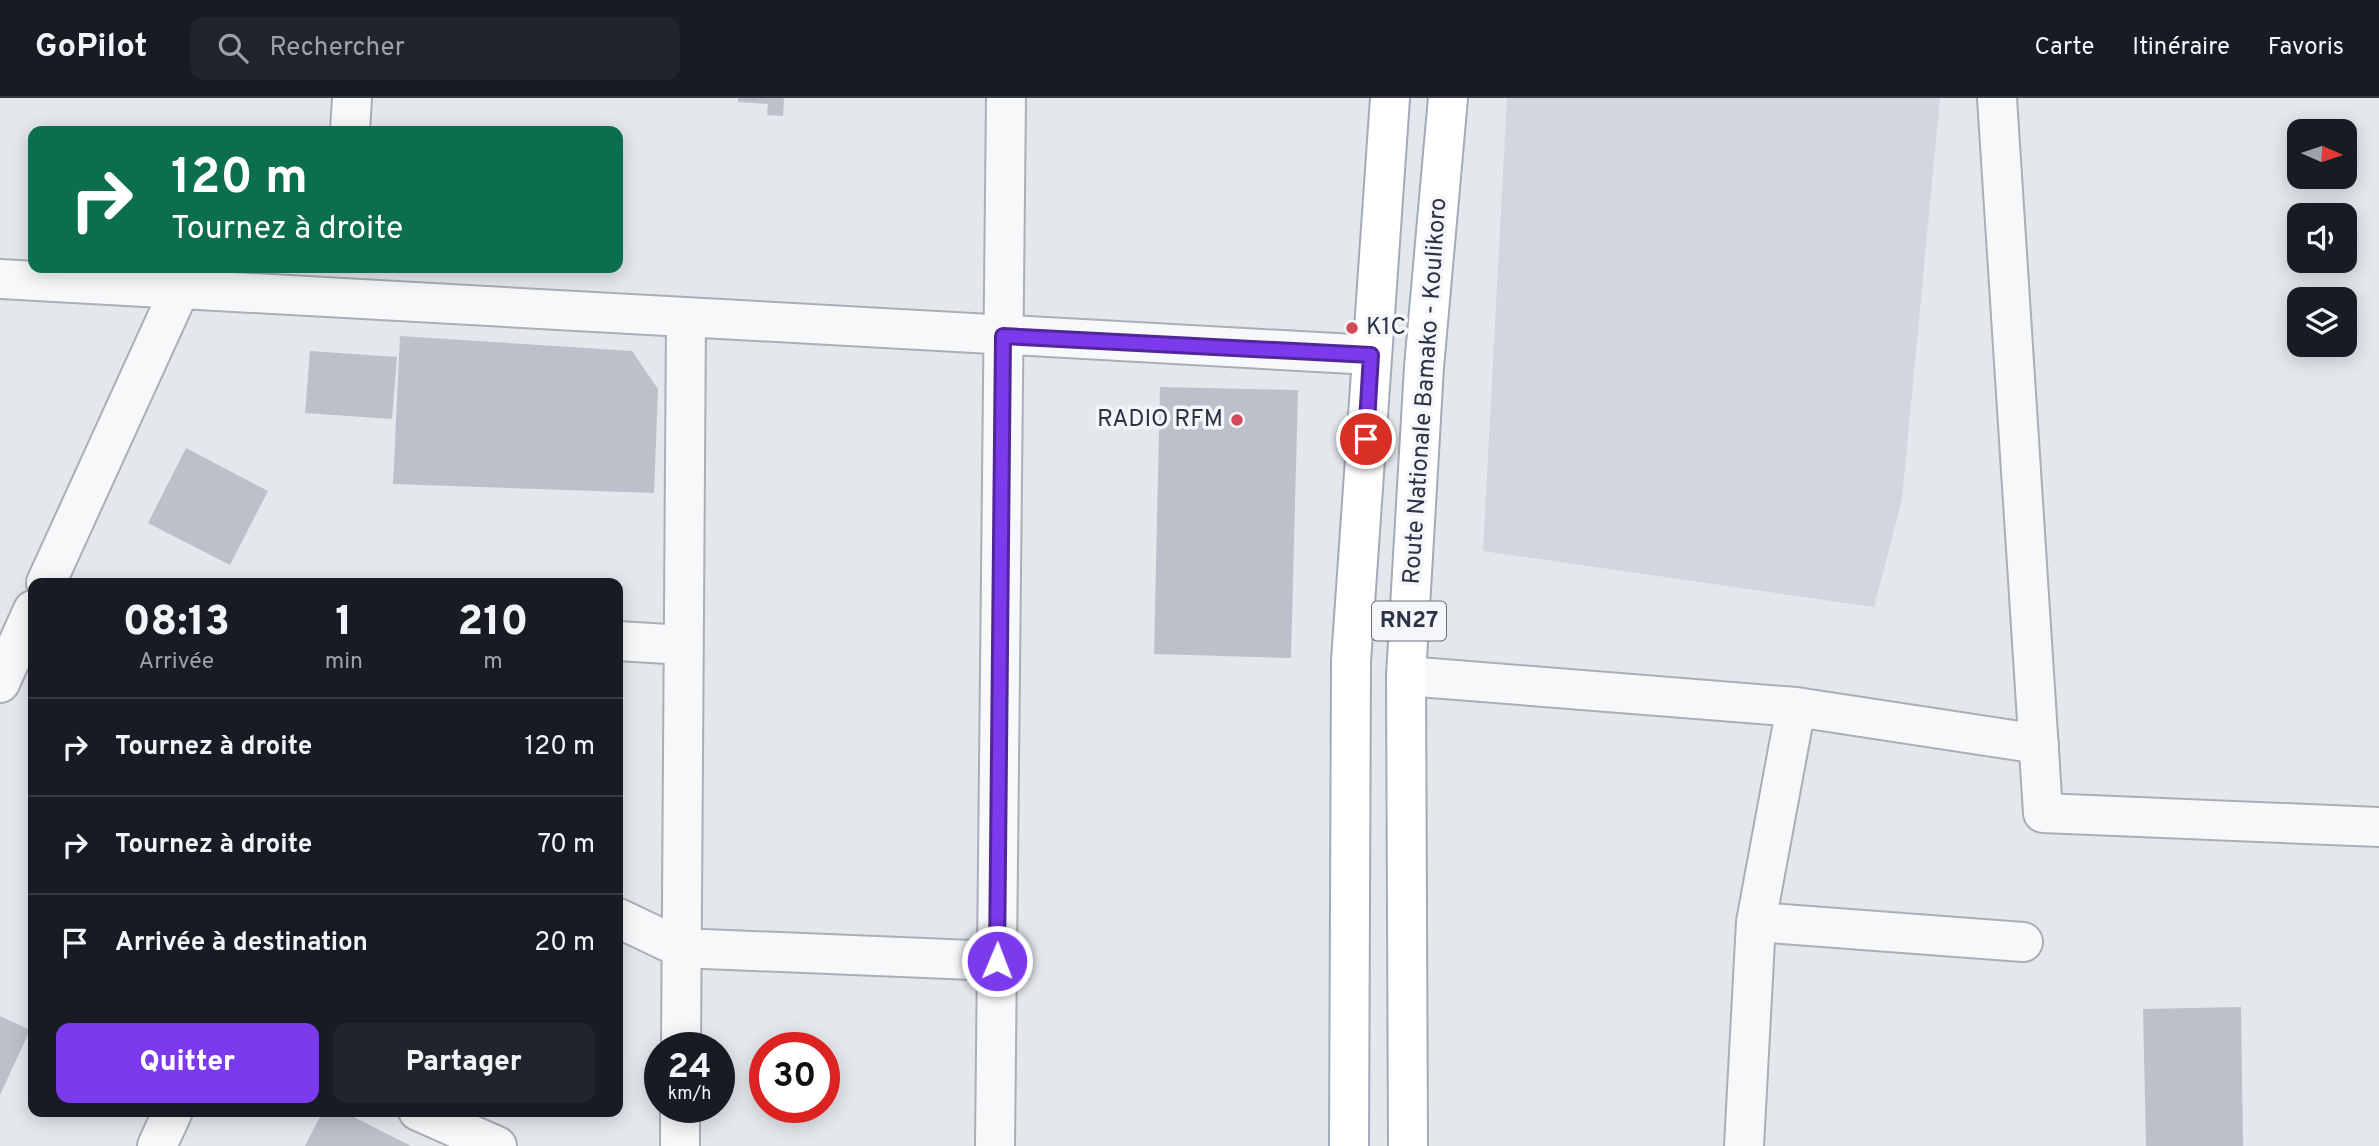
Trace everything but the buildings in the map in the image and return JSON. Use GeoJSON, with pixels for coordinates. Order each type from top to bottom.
{"type":"FeatureCollection","features":[{"type":"Feature","properties":{"kind":"main road","name":"RN27"},"geometry":{"type":"LineString","coordinates":[[1349,1146],[1351,661],[1390,98]]}},
{"type":"Feature","properties":{"kind":"main road","name":"Route Nationale Bamako - Koulikoro"},"geometry":{"type":"LineString","coordinates":[[1408,1146],[1406,676],[1424,367],[1448,98]]}},
{"type":"Feature","properties":{"kind":"street"},"geometry":{"type":"LineString","coordinates":[[350,126],[352,98]]}},
{"type":"Feature","properties":{"kind":"street"},"geometry":{"type":"LineString","coordinates":[[995,1146],[1006,98]]}},
{"type":"Feature","properties":{"kind":"street"},"geometry":{"type":"LineString","coordinates":[[1997,98],[2043,813],[2379,827]]}},
{"type":"Feature","properties":{"kind":"street"},"geometry":{"type":"LineString","coordinates":[[0,279],[180,289],[340,283],[686,318],[1371,355]]}},
{"type":"Feature","properties":{"kind":"street"},"geometry":{"type":"LineString","coordinates":[[48,578],[180,289]]}},
{"type":"Feature","properties":{"kind":"street"},"geometry":{"type":"LineString","coordinates":[[681,1032],[686,318]]}},
{"type":"Feature","properties":{"kind":"street"},"geometry":{"type":"LineString","coordinates":[[0,683],[22,626]]}},
{"type":"Feature","properties":{"kind":"street"},"geometry":{"type":"LineString","coordinates":[[623,641],[684,645]]}},
{"type":"Feature","properties":{"kind":"street"},"geometry":{"type":"LineString","coordinates":[[1406,676],[1796,706],[2039,744]]}},
{"type":"Feature","properties":{"kind":"street"},"geometry":{"type":"LineString","coordinates":[[1744,1146],[1756,922],[1796,706]]}},
{"type":"Feature","properties":{"kind":"street"},"geometry":{"type":"LineString","coordinates":[[623,920],[681,948],[997,961]]}},
{"type":"Feature","properties":{"kind":"street"},"geometry":{"type":"LineString","coordinates":[[1756,922],[2023,942]]}},
{"type":"Feature","properties":{"kind":"street"},"geometry":{"type":"LineString","coordinates":[[157,1146],[170,1117]]}},
{"type":"Feature","properties":{"kind":"street"},"geometry":{"type":"LineString","coordinates":[[432,1117],[497,1146]]}},
{"type":"Feature","properties":{"kind":"street"},"geometry":{"type":"LineString","coordinates":[[680,1146],[681,1123]]}},
{"type":"Feature","properties":{"kind":"shaded area"},"geometry":{"type":"Polygon","coordinates":[[[1507,98],[1940,98],[1902,499],[1874,607],[1483,551],[1507,98]]]}},
{"type":"Feature","properties":{"kind":"place","name":"K1C"},"geometry":{"type":"Point","coordinates":[1352,328]}},
{"type":"Feature","properties":{"kind":"place","name":"RADIO RFM"},"geometry":{"type":"Point","coordinates":[1237,420]}},
{"type":"Feature","properties":{"kind":"route"},"geometry":{"type":"LineString","coordinates":[[997,961],[1003,336],[1371,355],[1366,439]]}}]}
